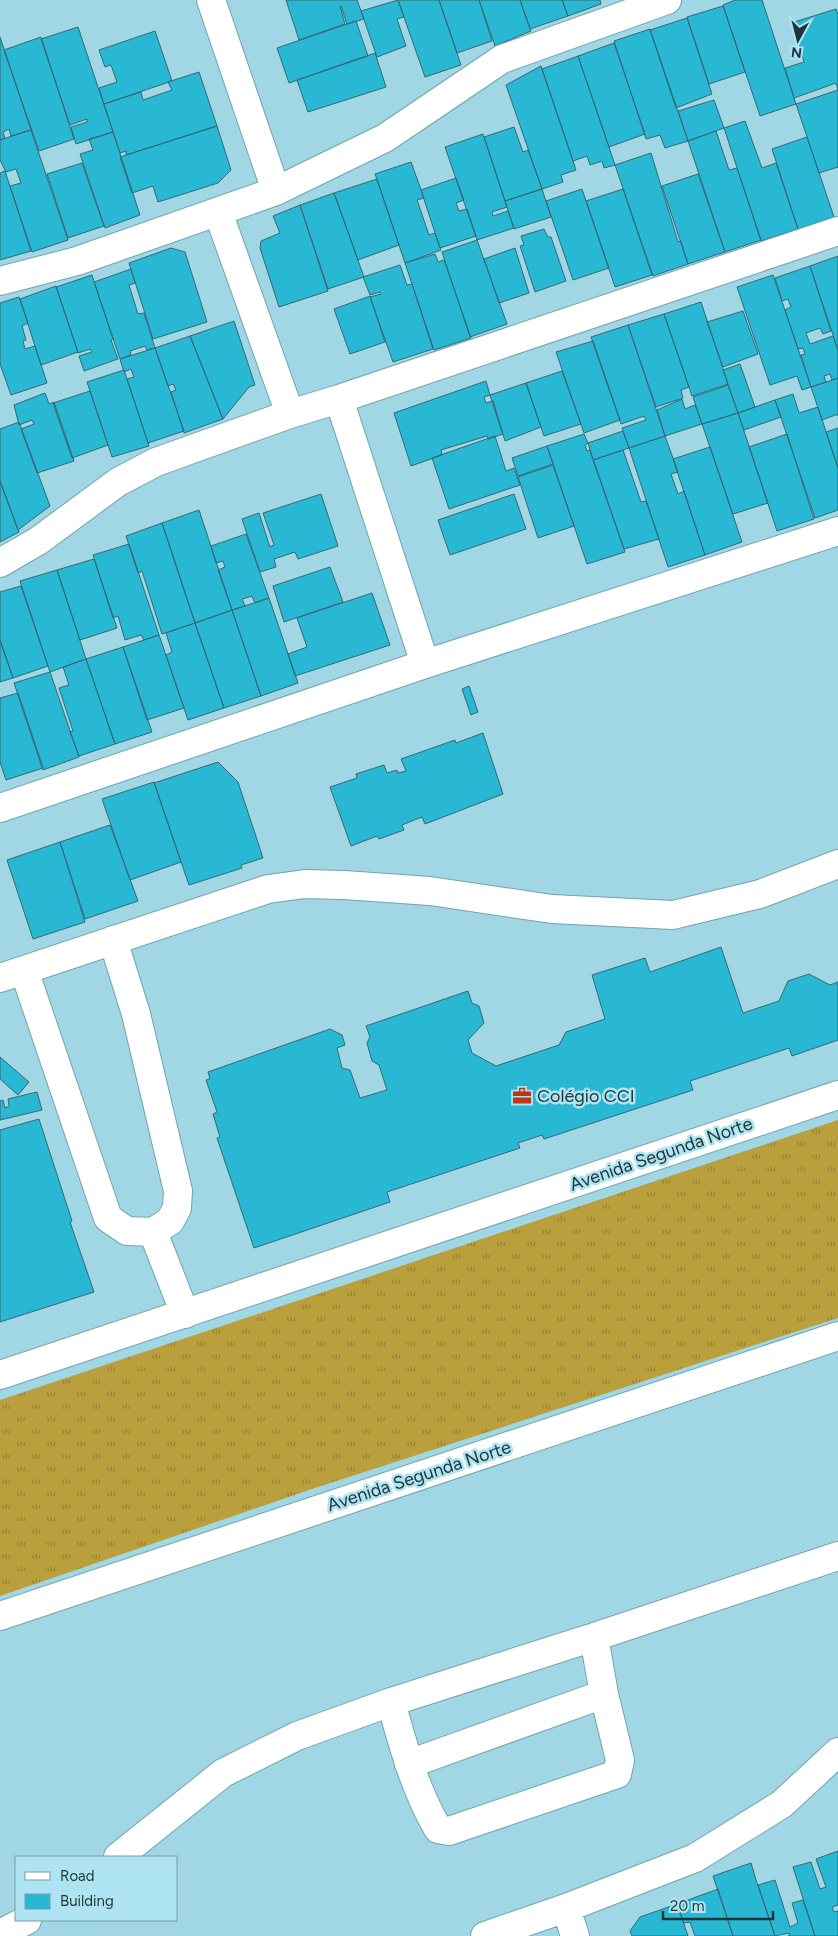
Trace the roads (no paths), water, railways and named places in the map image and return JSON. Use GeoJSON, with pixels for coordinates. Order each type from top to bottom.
{"type":"FeatureCollection","features":[{"type":"Feature","properties":{"kind":"street"},"geometry":{"type":"LineString","coordinates":[[211,0],[276,191]]}},
{"type":"Feature","properties":{"kind":"street"},"geometry":{"type":"LineString","coordinates":[[0,281],[78,260],[276,191],[385,138],[502,59],[667,0]]}},
{"type":"Feature","properties":{"kind":"street"},"geometry":{"type":"LineString","coordinates":[[218,212],[290,414]]}},
{"type":"Feature","properties":{"kind":"street"},"geometry":{"type":"LineString","coordinates":[[0,563],[38,541],[118,482],[156,462],[290,414],[838,231]]}},
{"type":"Feature","properties":{"kind":"street"},"geometry":{"type":"LineString","coordinates":[[339,399],[425,664]]}},
{"type":"Feature","properties":{"kind":"street"},"geometry":{"type":"LineString","coordinates":[[0,808],[425,664],[838,531]]}},
{"type":"Feature","properties":{"kind":"street"},"geometry":{"type":"LineString","coordinates":[[113,940],[136,1014],[178,1191],[177,1208],[170,1222],[153,1232],[127,1231],[108,1218],[12,974],[113,940],[268,889],[304,884],[430,891],[552,910],[673,915],[760,894],[838,864]]}},
{"type":"Feature","properties":{"kind":"street","name":"Avenida Segunda Norte"},"geometry":{"type":"LineString","coordinates":[[0,1374],[185,1314],[838,1095]]}},
{"type":"Feature","properties":{"kind":"street"},"geometry":{"type":"LineString","coordinates":[[153,1232],[185,1314]]}},
{"type":"Feature","properties":{"kind":"street","name":"Avenida Segunda Norte"},"geometry":{"type":"LineString","coordinates":[[0,1616],[838,1336]]}},
{"type":"Feature","properties":{"kind":"street"},"geometry":{"type":"LineString","coordinates":[[119,1856],[223,1773],[297,1736],[391,1702],[838,1556]]}},
{"type":"Feature","properties":{"kind":"street"},"geometry":{"type":"LineString","coordinates":[[391,1702],[409,1764],[428,1813],[438,1829],[449,1831],[617,1774],[620,1760],[604,1694],[594,1637]]}},
{"type":"Feature","properties":{"kind":"street"},"geometry":{"type":"LineString","coordinates":[[409,1764],[604,1694]]}},
{"type":"Feature","properties":{"kind":"street"},"geometry":{"type":"LineString","coordinates":[[485,1936],[566,1908],[695,1858],[782,1804],[838,1752]]}},
{"type":"Feature","properties":{"kind":"street"},"geometry":{"type":"LineString","coordinates":[[566,1908],[575,1936]]}},
{"type":"Feature","properties":{"kind":"street"},"geometry":{"type":"LineString","coordinates":[[0,1934],[25,1921]]}},
{"type":"Feature","properties":{"kind":"place","name":"Colégio CCI"},"geometry":{"type":"Point","coordinates":[522,1096]}}]}
